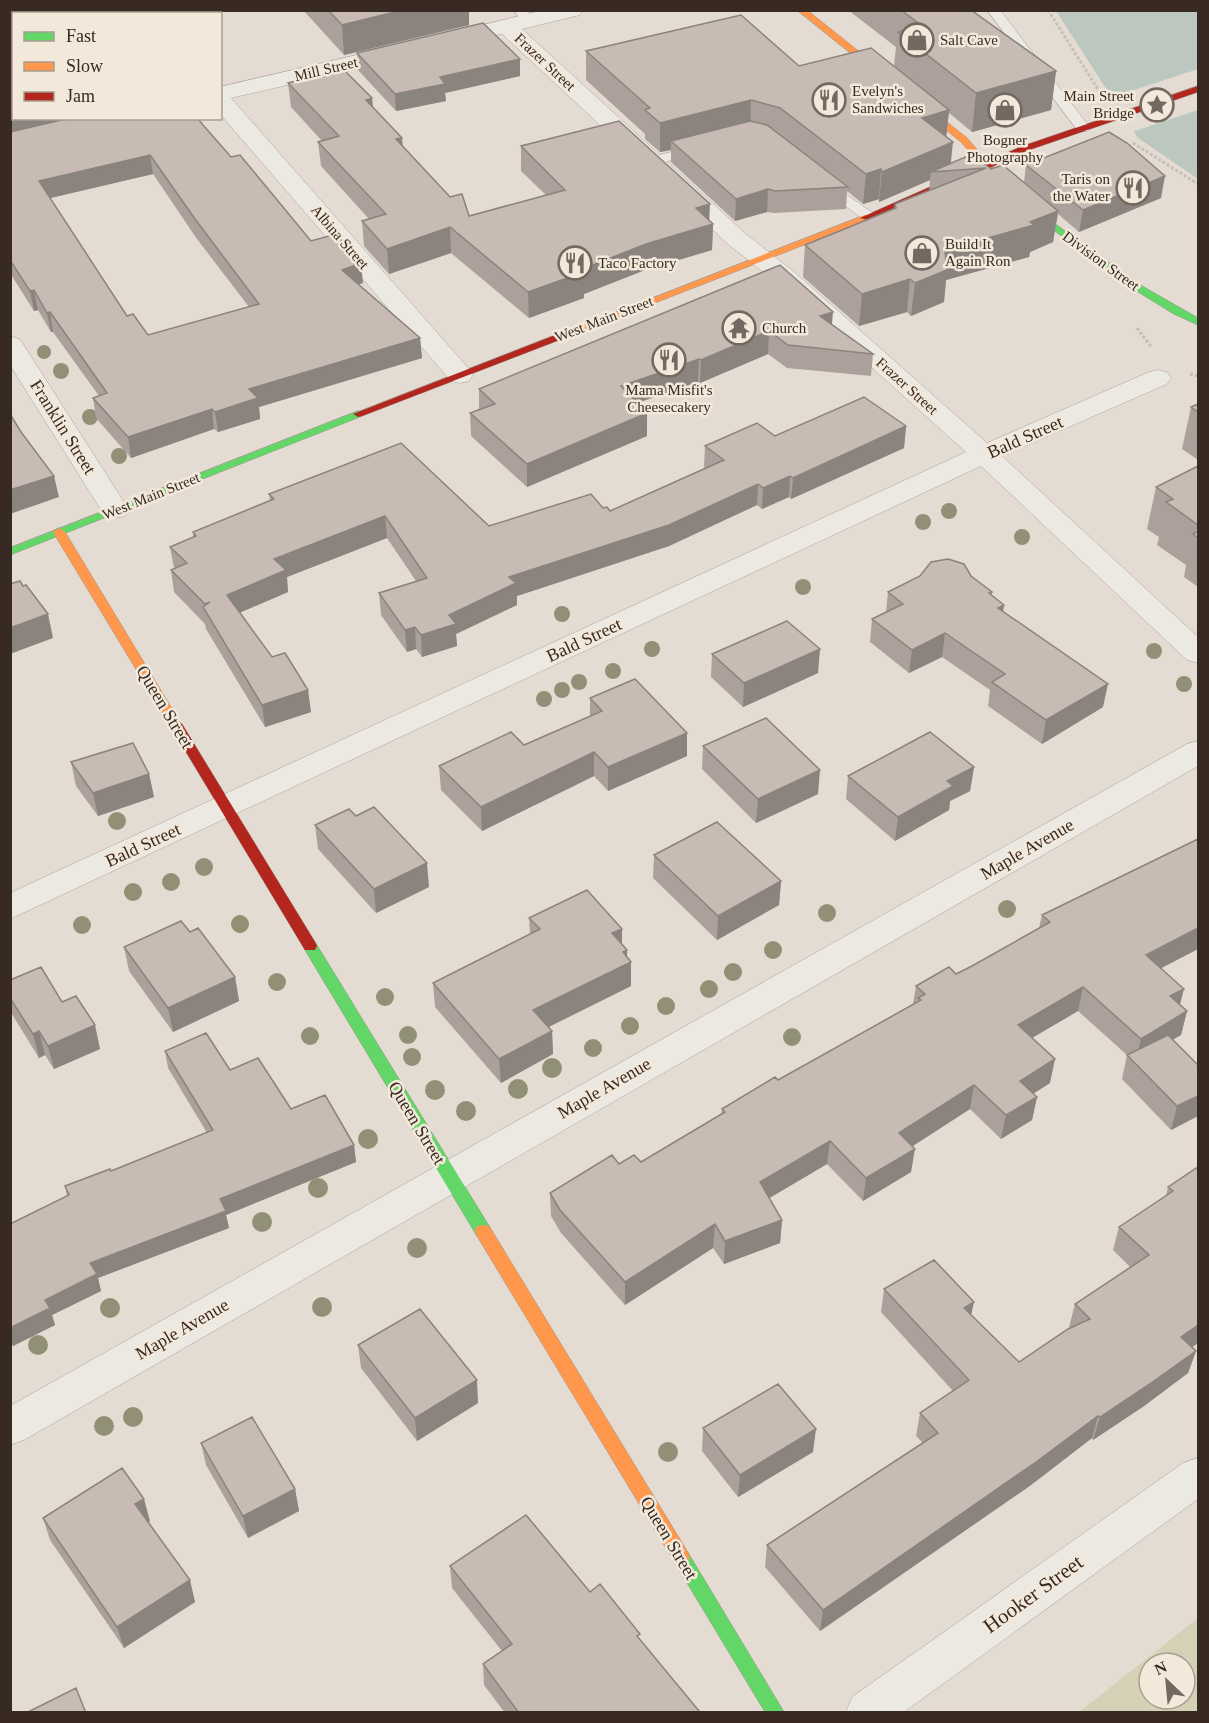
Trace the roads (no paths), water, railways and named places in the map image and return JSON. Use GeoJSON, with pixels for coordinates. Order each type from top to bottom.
{"type":"FeatureCollection","features":[{"type":"Feature","properties":{"kind":"main road","name":"Division Street"},"geometry":{"type":"LineString","coordinates":[[801,10],[964,140],[1009,191],[1112,272],[1174,312],[1198,322]]}},
{"type":"Feature","properties":{"kind":"main road","name":"West Main Street"},"geometry":{"type":"LineString","coordinates":[[10,552],[762,259],[1023,149],[1198,89]]}},
{"type":"Feature","properties":{"kind":"main road","name":"Queen Street"},"geometry":{"type":"LineString","coordinates":[[59,532],[775,1713]]}},
{"type":"Feature","properties":{"kind":"street"},"geometry":{"type":"LineString","coordinates":[[472,34],[518,19],[572,10]]}},
{"type":"Feature","properties":{"kind":"street","name":"Frazer Street"},"geometry":{"type":"LineString","coordinates":[[518,19],[652,161],[984,454],[1198,653]]}},
{"type":"Feature","properties":{"kind":"street","name":"Mill Street"},"geometry":{"type":"LineString","coordinates":[[222,94],[415,48]]}},
{"type":"Feature","properties":{"kind":"street","name":"Albina Street"},"geometry":{"type":"LineString","coordinates":[[222,101],[460,375]]}},
{"type":"Feature","properties":{"kind":"street","name":"Franklin Street"},"geometry":{"type":"LineString","coordinates":[[10,344],[115,510]]}},
{"type":"Feature","properties":{"kind":"street","name":"Bald Street"},"geometry":{"type":"LineString","coordinates":[[10,907],[984,454],[1158,378]]}},
{"type":"Feature","properties":{"kind":"street","name":"Maple Avenue"},"geometry":{"type":"LineString","coordinates":[[10,1427],[1198,752]]}},
{"type":"Feature","properties":{"kind":"street","name":"Hooker Street"},"geometry":{"type":"LineString","coordinates":[[868,1713],[1198,1476]]}},
{"type":"Feature","properties":{"kind":"lane"},"geometry":{"type":"LineString","coordinates":[[993,10],[1083,128]]}},
{"type":"Feature","properties":{"kind":"lane"},"geometry":{"type":"LineString","coordinates":[[652,161],[706,147]]}},
{"type":"Feature","properties":{"kind":"lane"},"geometry":{"type":"LineString","coordinates":[[818,178],[868,216]]}},
{"type":"Feature","properties":{"kind":"place","name":"Salt Cave"},"geometry":{"type":"Point","coordinates":[917,40]}},
{"type":"Feature","properties":{"kind":"place","name":"Evelyn's Sandwiches"},"geometry":{"type":"Point","coordinates":[829,100]}},
{"type":"Feature","properties":{"kind":"place","name":"Main Street Bridge"},"geometry":{"type":"Point","coordinates":[1157,105]}},
{"type":"Feature","properties":{"kind":"place","name":"Bogner Photography"},"geometry":{"type":"Point","coordinates":[1005,110]}},
{"type":"Feature","properties":{"kind":"place","name":"Taris on the Water"},"geometry":{"type":"Point","coordinates":[1133,188]}},
{"type":"Feature","properties":{"kind":"place","name":"Build It Again Ron"},"geometry":{"type":"Point","coordinates":[922,253]}},
{"type":"Feature","properties":{"kind":"place","name":"Taco Factory"},"geometry":{"type":"Point","coordinates":[575,263]}},
{"type":"Feature","properties":{"kind":"place","name":"Church"},"geometry":{"type":"Point","coordinates":[739,328]}},
{"type":"Feature","properties":{"kind":"place","name":"Mama Misfit's Cheesecakery"},"geometry":{"type":"Point","coordinates":[669,360]}}]}
